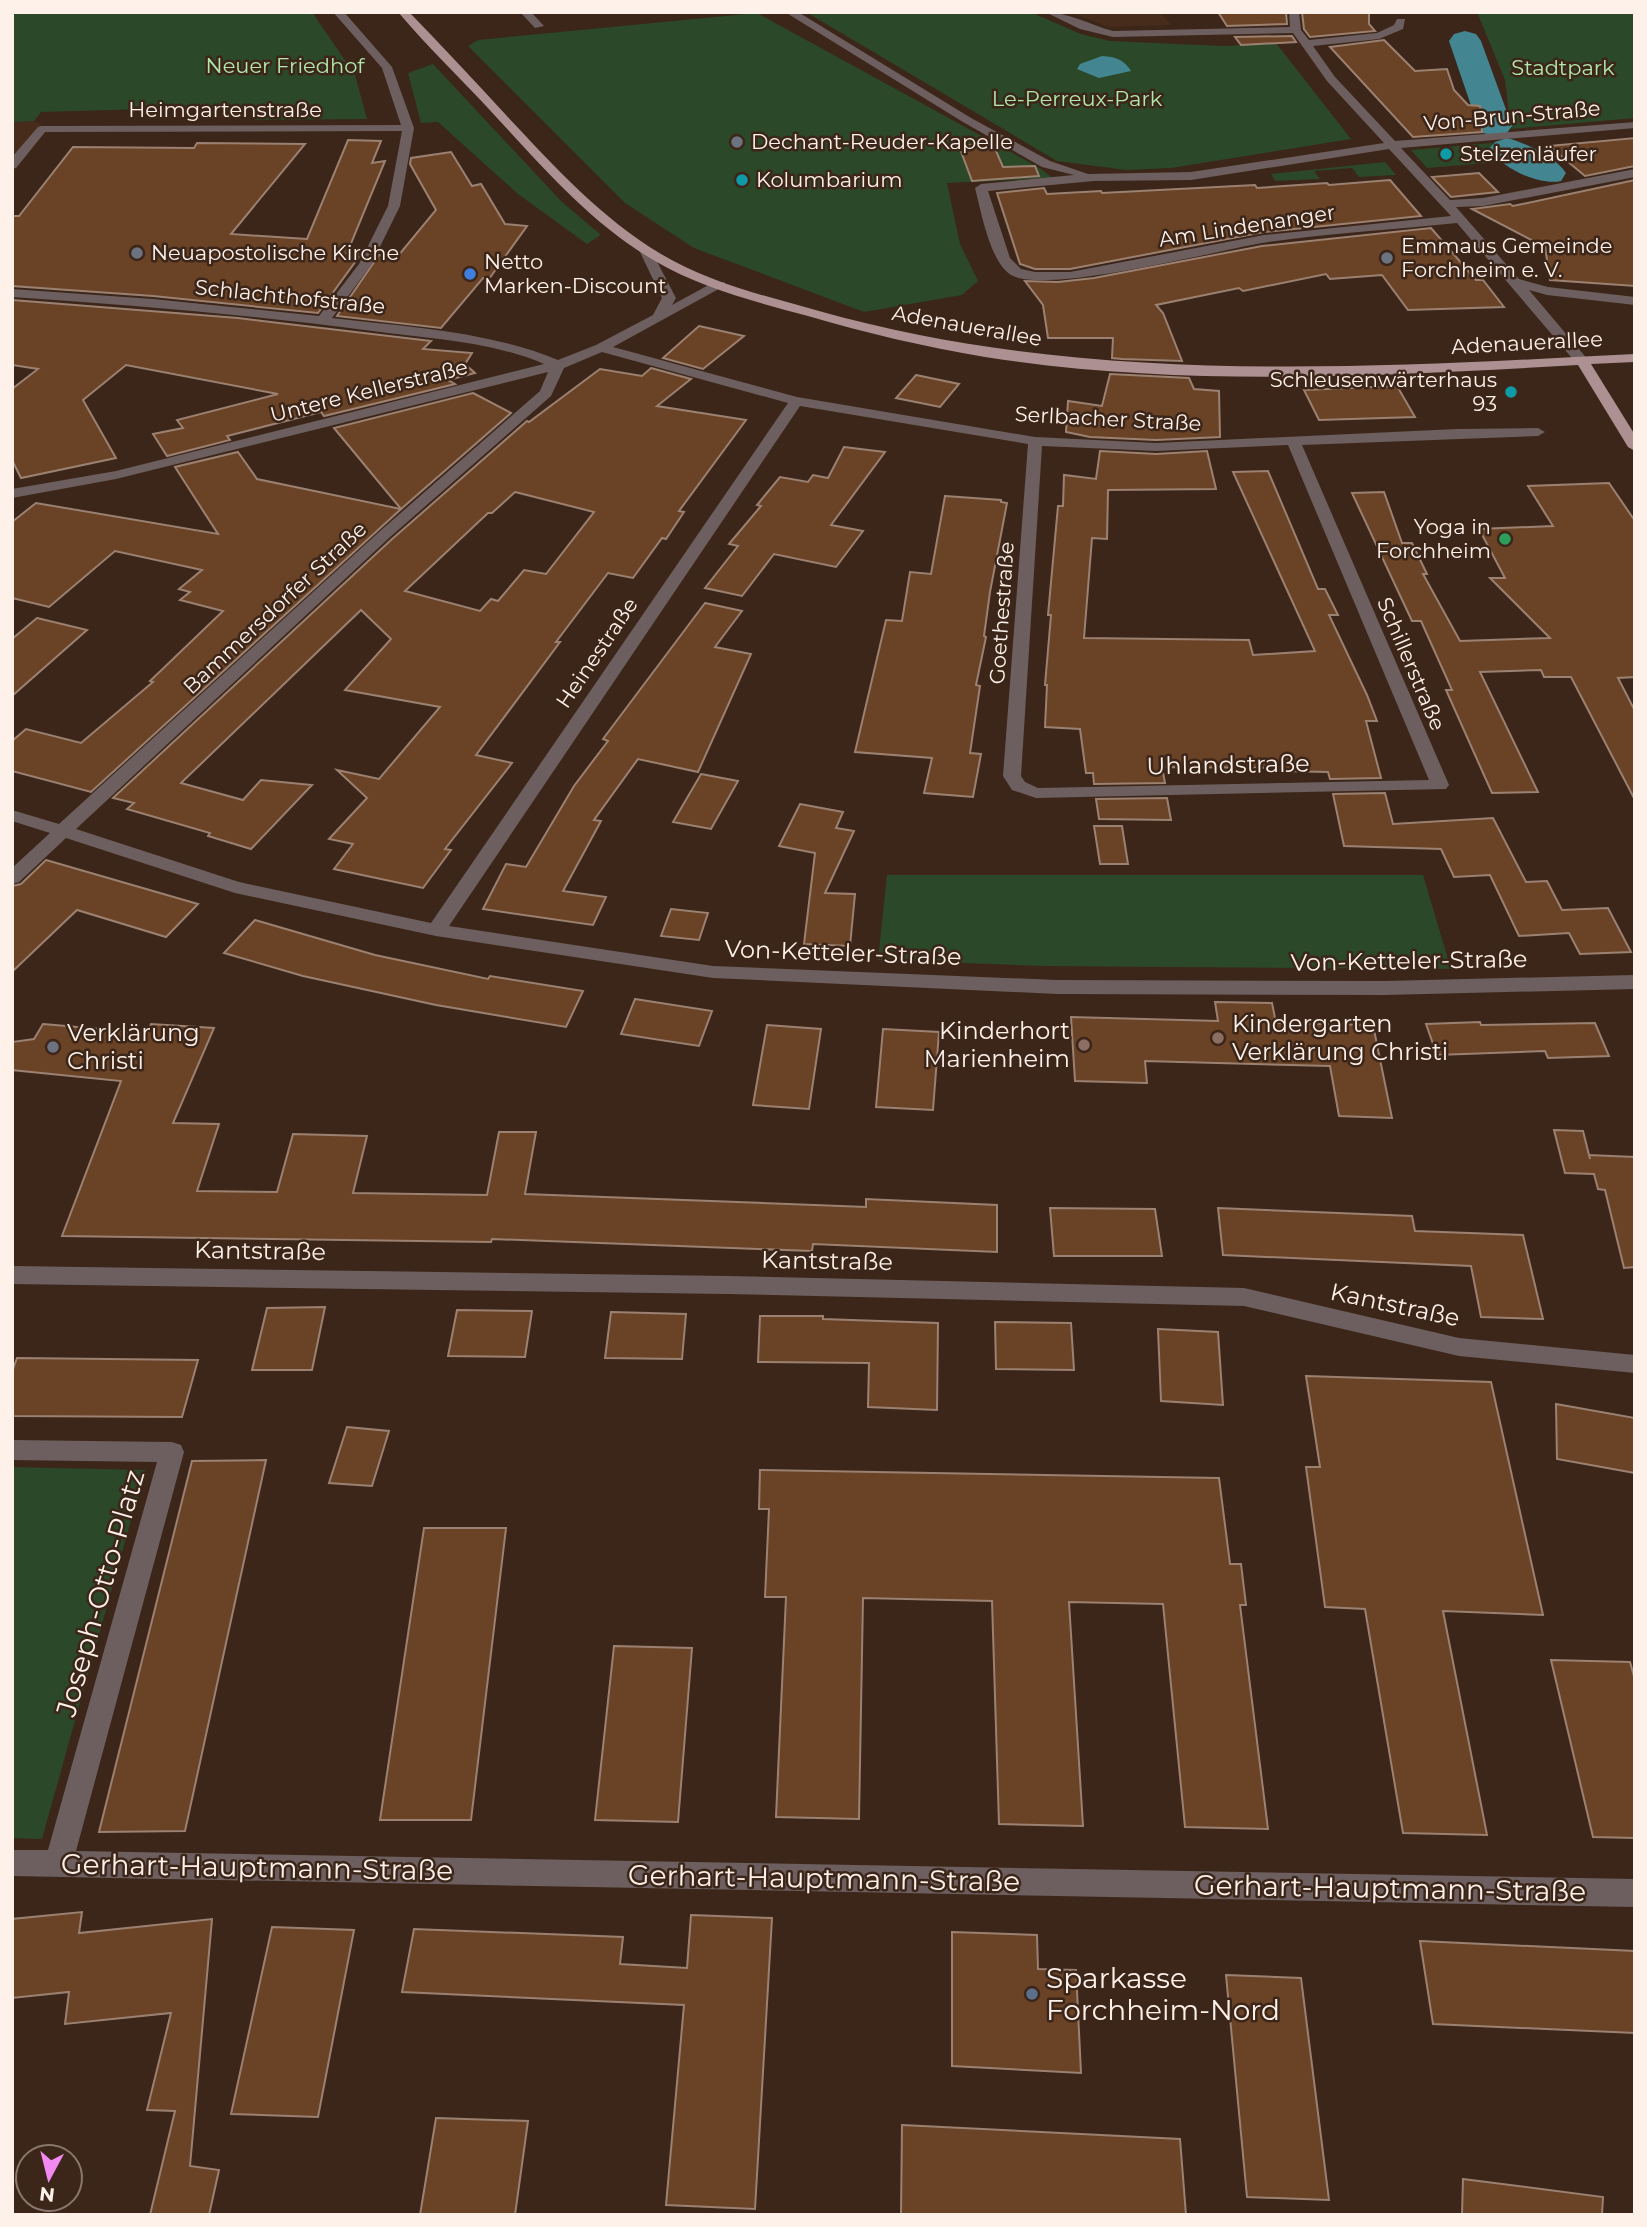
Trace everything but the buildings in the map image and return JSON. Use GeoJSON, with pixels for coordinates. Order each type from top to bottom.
{"type":"FeatureCollection","features":[{"type":"Feature","properties":{"kind":"main road","name":"Adenauerallee"},"geometry":{"type":"LineString","coordinates":[[403,12],[568,187],[645,250],[719,285],[796,310],[906,339],[1037,360],[1203,373],[1307,374],[1635,358]]}},
{"type":"Feature","properties":{"kind":"main road"},"geometry":{"type":"LineString","coordinates":[[1581,361],[1635,447]]}},
{"type":"Feature","properties":{"kind":"street"},"geometry":{"type":"LineString","coordinates":[[323,320],[365,265],[394,206],[408,128],[387,68],[338,12]]}},
{"type":"Feature","properties":{"kind":"street"},"geometry":{"type":"LineString","coordinates":[[525,12],[540,26]]}},
{"type":"Feature","properties":{"kind":"street"},"geometry":{"type":"LineString","coordinates":[[790,12],[967,120],[1046,164],[1094,177]]}},
{"type":"Feature","properties":{"kind":"street"},"geometry":{"type":"LineString","coordinates":[[1050,12],[1084,27],[1113,34],[1296,30]]}},
{"type":"Feature","properties":{"kind":"street"},"geometry":{"type":"LineString","coordinates":[[1294,12],[1296,30],[1331,79],[1517,282],[1581,361]]}},
{"type":"Feature","properties":{"kind":"street"},"geometry":{"type":"LineString","coordinates":[[1305,44],[1379,36],[1399,27],[1401,21]]}},
{"type":"Feature","properties":{"kind":"street","name":"Von-Brun-Straße"},"geometry":{"type":"LineString","coordinates":[[1094,177],[1128,179],[1191,176],[1392,145],[1635,125]]}},
{"type":"Feature","properties":{"kind":"street","name":"Heimgartenstraße"},"geometry":{"type":"LineString","coordinates":[[12,165],[42,129],[408,128]]}},
{"type":"Feature","properties":{"kind":"street"},"geometry":{"type":"LineString","coordinates":[[1447,204],[1483,202],[1635,173]]}},
{"type":"Feature","properties":{"kind":"street","name":"Am Lindenanger"},"geometry":{"type":"LineString","coordinates":[[1094,177],[981,188],[994,233],[1009,267],[1017,273],[1070,276],[1264,239],[1460,219]]}},
{"type":"Feature","properties":{"kind":"street"},"geometry":{"type":"LineString","coordinates":[[645,250],[651,271],[663,284],[669,298],[659,316]]}},
{"type":"Feature","properties":{"kind":"street"},"geometry":{"type":"LineString","coordinates":[[1517,282],[1547,291],[1635,301]]}},
{"type":"Feature","properties":{"kind":"street","name":"Untere Kellerstraße"},"geometry":{"type":"LineString","coordinates":[[12,494],[116,475],[558,365],[601,348],[719,285]]}},
{"type":"Feature","properties":{"kind":"street","name":"Schlachthofstraße"},"geometry":{"type":"LineString","coordinates":[[12,293],[120,300],[323,320],[463,339],[536,354],[558,365]]}},
{"type":"Feature","properties":{"kind":"street","name":"Serlbacher Straße"},"geometry":{"type":"LineString","coordinates":[[601,348],[796,401],[1035,441],[1156,447],[1457,433],[1538,432]]}},
{"type":"Feature","properties":{"kind":"street","name":"Bammersdorfer Straße"},"geometry":{"type":"LineString","coordinates":[[12,878],[384,535],[546,393],[558,365]]}},
{"type":"Feature","properties":{"kind":"street","name":"Heinestraße"},"geometry":{"type":"LineString","coordinates":[[436,930],[796,401]]}},
{"type":"Feature","properties":{"kind":"street","name":"Goethestraße"},"geometry":{"type":"LineString","coordinates":[[1018,786],[1012,776],[1035,441]]}},
{"type":"Feature","properties":{"kind":"street","name":"Schillerstraße"},"geometry":{"type":"LineString","coordinates":[[1294,442],[1440,785]]}},
{"type":"Feature","properties":{"kind":"street","name":"Uhlandstraße"},"geometry":{"type":"LineString","coordinates":[[1018,786],[1036,793],[1440,785]]}},
{"type":"Feature","properties":{"kind":"street","name":"Von-Ketteler-Straße"},"geometry":{"type":"LineString","coordinates":[[12,815],[66,830],[235,887],[436,930],[713,972],[1057,986],[1385,988],[1635,982]]}},
{"type":"Feature","properties":{"kind":"street","name":"Kantstraße"},"geometry":{"type":"LineString","coordinates":[[12,1275],[701,1285],[1244,1297],[1459,1347],[1635,1364]]}},
{"type":"Feature","properties":{"kind":"street","name":"Joseph-Otto-Platz"},"geometry":{"type":"LineString","coordinates":[[12,1450],[172,1452],[58,1864]]}},
{"type":"Feature","properties":{"kind":"street","name":"Gerhart-Hauptmann-Straße"},"geometry":{"type":"LineString","coordinates":[[12,1863],[1635,1893]]}},
{"type":"Feature","properties":{"kind":"shaded area"},"geometry":{"type":"Polygon","coordinates":[[[1070,12],[1160,12],[1171,25],[1108,27],[1070,12]]]}},
{"type":"Feature","properties":{"kind":"shaded area"},"geometry":{"type":"Polygon","coordinates":[[[34,121],[48,129],[12,174],[12,122],[34,121]]]}},
{"type":"Feature","properties":{"kind":"green space","name":"Neuer Friedhof"},"geometry":{"type":"Polygon","coordinates":[[[12,12],[312,12],[355,75],[367,119],[255,120],[251,106],[41,112],[34,121],[12,122],[12,12]]]}},
{"type":"Feature","properties":{"kind":"green space","name":"Le-Perreux-Park"},"geometry":{"type":"Polygon","coordinates":[[[806,12],[1030,12],[1081,34],[1110,41],[1224,46],[1276,43],[1351,139],[1171,168],[1126,170],[1057,161],[806,12]]]}},
{"type":"Feature","properties":{"kind":"green space","name":"Stadtpark"},"geometry":{"type":"Polygon","coordinates":[[[1477,12],[1635,12],[1635,118],[1511,129],[1505,80],[1477,12]]]}},
{"type":"Feature","properties":{"kind":"green space"},"geometry":{"type":"Polygon","coordinates":[[[757,13],[1038,167],[1053,178],[947,183],[960,244],[978,281],[962,295],[864,312],[694,248],[625,203],[468,46],[478,40],[757,13]]]}},
{"type":"Feature","properties":{"kind":"green space"},"geometry":{"type":"Polygon","coordinates":[[[433,64],[561,201],[601,235],[587,244],[518,194],[438,122],[421,123],[408,73],[433,64]]]}},
{"type":"Feature","properties":{"kind":"green space"},"geometry":{"type":"Polygon","coordinates":[[[1492,143],[1512,161],[1427,168],[1411,150],[1492,143]]]}},
{"type":"Feature","properties":{"kind":"green space"},"geometry":{"type":"Polygon","coordinates":[[[1385,162],[1396,175],[1359,177],[1352,168],[1314,171],[1320,179],[1275,181],[1271,174],[1385,162]]]}},
{"type":"Feature","properties":{"kind":"green space"},"geometry":{"type":"Polygon","coordinates":[[[887,875],[1423,875],[1451,969],[1042,966],[878,960],[887,875]]]}},
{"type":"Feature","properties":{"kind":"green space"},"geometry":{"type":"Polygon","coordinates":[[[12,1467],[145,1470],[42,1839],[12,1838],[12,1467]]]}},
{"type":"Feature","properties":{"kind":"water"},"geometry":{"type":"Polygon","coordinates":[[[1102,56],[1119,59],[1131,71],[1099,78],[1077,69],[1080,64],[1102,56]]]}},
{"type":"Feature","properties":{"kind":"waterway"},"geometry":{"type":"LineString","coordinates":[[1465,41],[1495,126]]}},
{"type":"Feature","properties":{"kind":"waterway"},"geometry":{"type":"LineString","coordinates":[[1507,149],[1548,173]]}},
{"type":"Feature","properties":{"kind":"place","name":"Dechant-Reuder-Kapelle"},"geometry":{"type":"Point","coordinates":[737,142]}},
{"type":"Feature","properties":{"kind":"place","name":"Stelzenläufer"},"geometry":{"type":"Point","coordinates":[1446,154]}},
{"type":"Feature","properties":{"kind":"place","name":"Kolumbarium"},"geometry":{"type":"Point","coordinates":[742,180]}},
{"type":"Feature","properties":{"kind":"place","name":"Neuapostolische Kirche"},"geometry":{"type":"Point","coordinates":[137,253]}},
{"type":"Feature","properties":{"kind":"place","name":"Emmaus Gemeinde Forchheim e. V."},"geometry":{"type":"Point","coordinates":[1387,258]}},
{"type":"Feature","properties":{"kind":"place","name":"Netto Marken-Discount"},"geometry":{"type":"Point","coordinates":[470,274]}},
{"type":"Feature","properties":{"kind":"place","name":"Schleusenwärterhaus 93"},"geometry":{"type":"Point","coordinates":[1511,392]}},
{"type":"Feature","properties":{"kind":"place","name":"Yoga in Forchheim"},"geometry":{"type":"Point","coordinates":[1505,539]}},
{"type":"Feature","properties":{"kind":"place","name":"Kindergarten Verklärung Christi"},"geometry":{"type":"Point","coordinates":[1218,1038]}},
{"type":"Feature","properties":{"kind":"place","name":"Kinderhort Marienheim"},"geometry":{"type":"Point","coordinates":[1084,1045]}},
{"type":"Feature","properties":{"kind":"place","name":"Verklärung Christi"},"geometry":{"type":"Point","coordinates":[53,1047]}},
{"type":"Feature","properties":{"kind":"place","name":"Sparkasse Forchheim-Nord"},"geometry":{"type":"Point","coordinates":[1032,1994]}}]}
